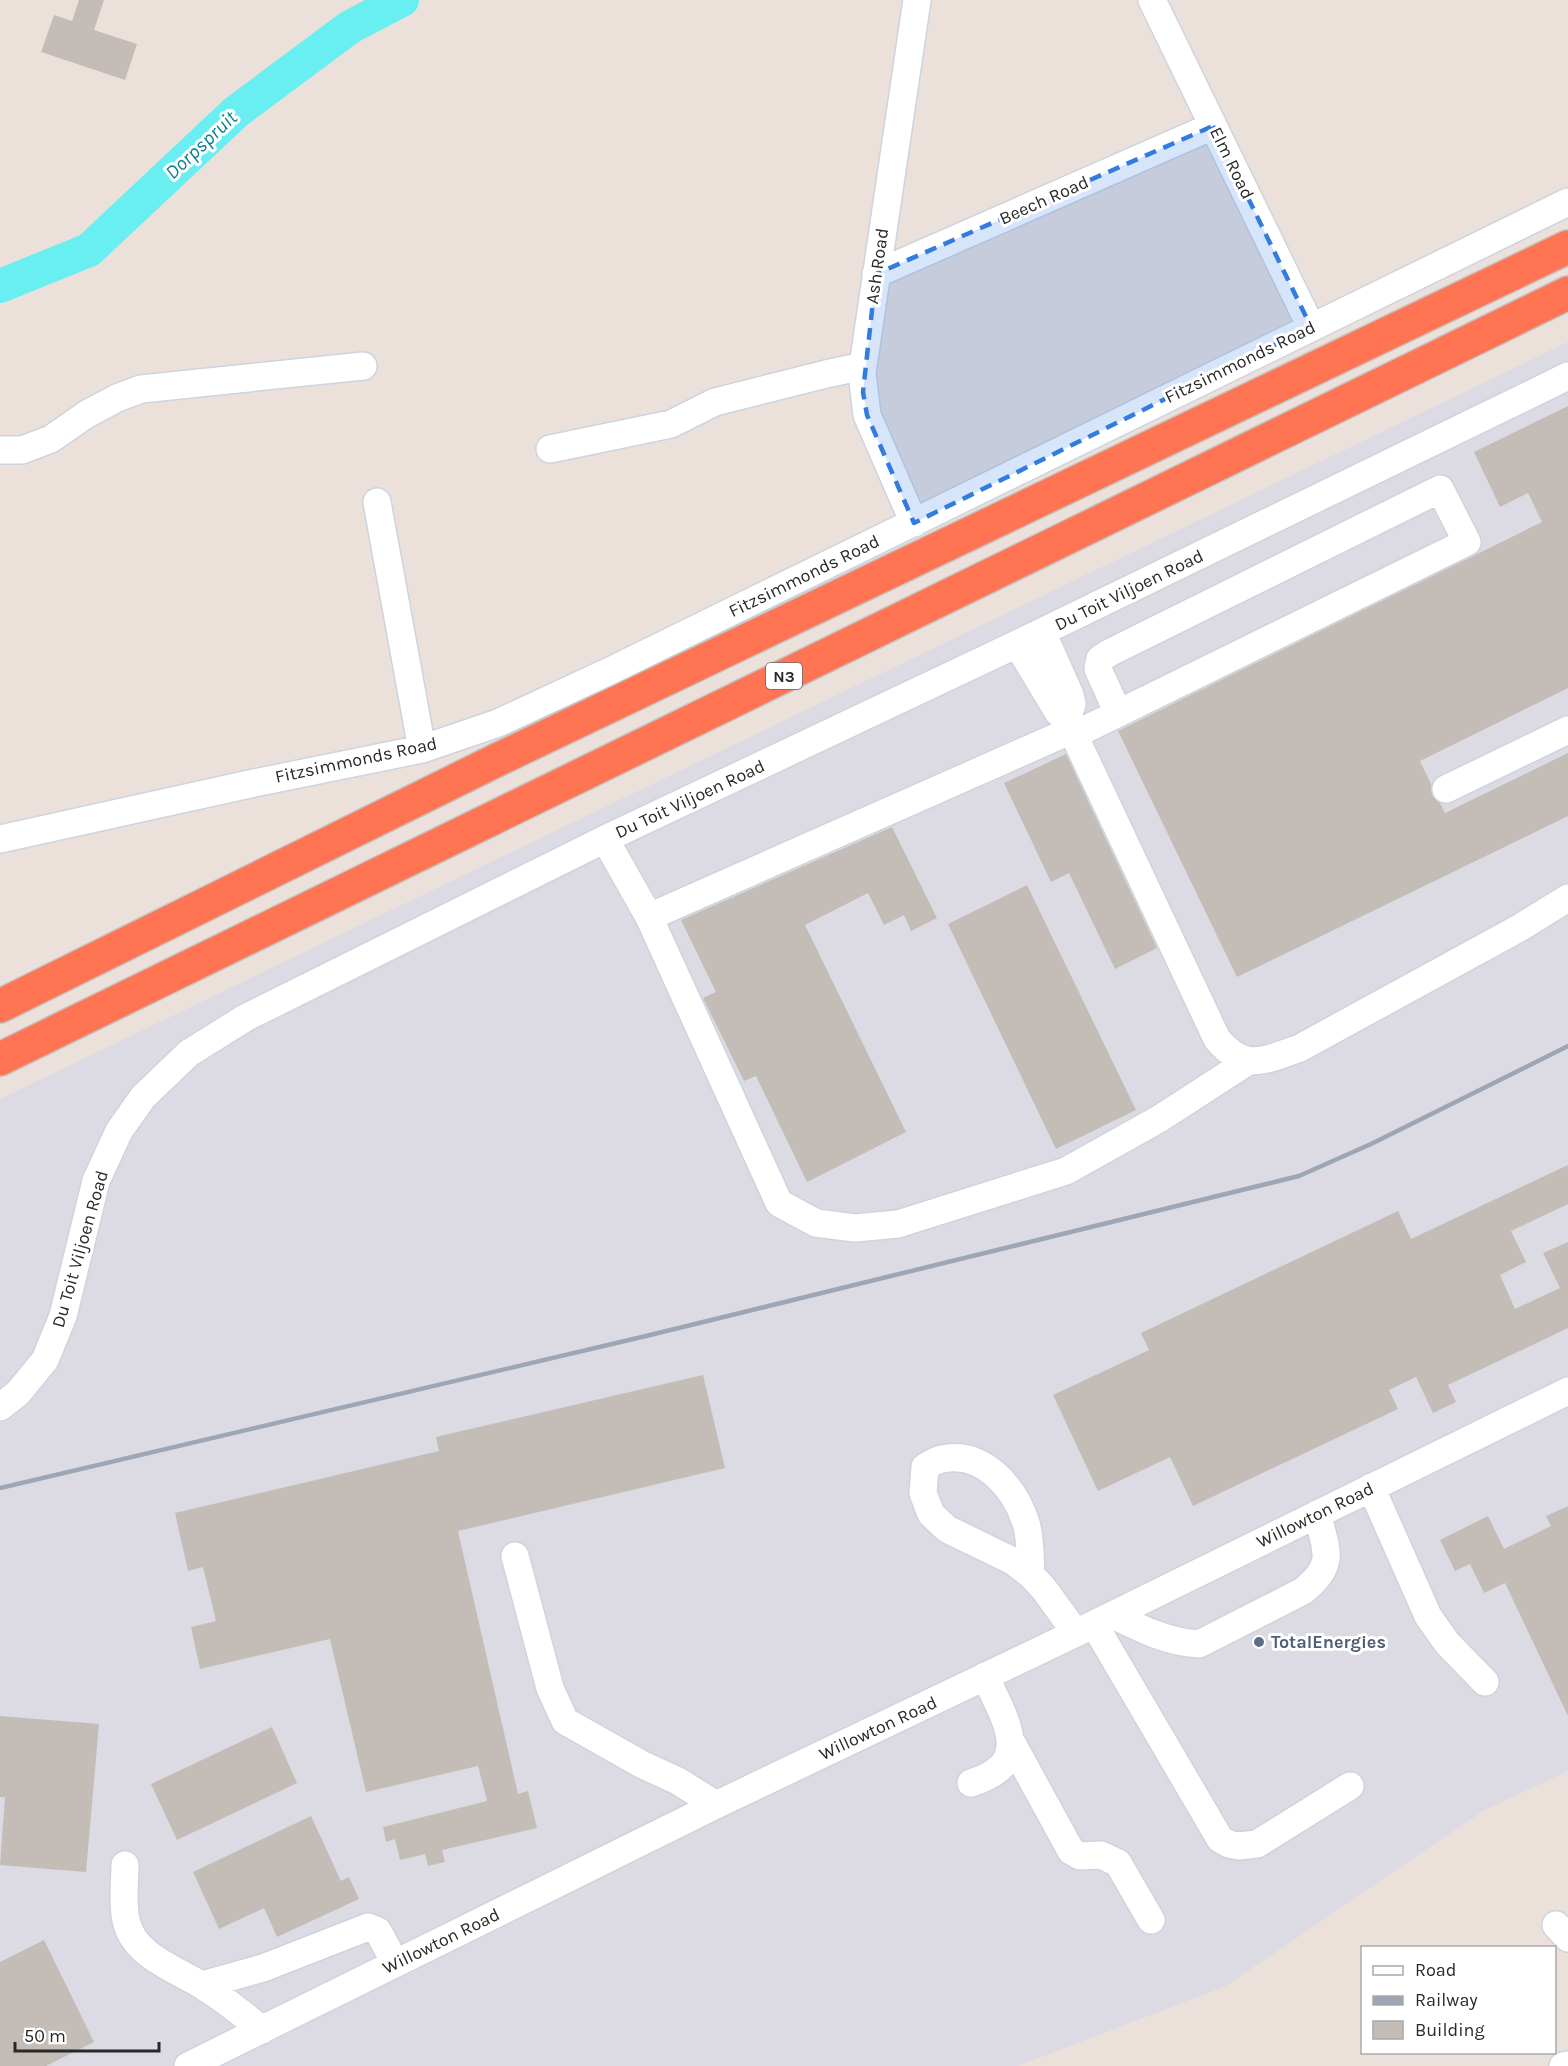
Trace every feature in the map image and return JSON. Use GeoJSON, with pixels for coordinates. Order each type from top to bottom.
{"type":"FeatureCollection","features":[{"type":"Feature","properties":{"kind":"highway"},"geometry":{"type":"LineString","coordinates":[[0,1006],[497,760],[1568,247]]}},
{"type":"Feature","properties":{"kind":"highway","name":"N3"},"geometry":{"type":"LineString","coordinates":[[0,1059],[1568,293]]}},
{"type":"Feature","properties":{"kind":"street","name":"Ash Road"},"geometry":{"type":"LineString","coordinates":[[914,523],[867,416],[863,392],[863,366],[917,0]]}},
{"type":"Feature","properties":{"kind":"street","name":"Elm Road"},"geometry":{"type":"LineString","coordinates":[[1152,0],[1311,327]]}},
{"type":"Feature","properties":{"kind":"street","name":"Beech Road"},"geometry":{"type":"LineString","coordinates":[[876,274],[1213,126]]}},
{"type":"Feature","properties":{"kind":"street","name":"Fitzsimmonds Road"},"geometry":{"type":"LineString","coordinates":[[0,839],[422,749],[508,718],[914,523],[1568,202]]}},
{"type":"Feature","properties":{"kind":"street"},"geometry":{"type":"LineString","coordinates":[[0,450],[22,450],[51,439],[97,408],[141,389],[363,366]]}},
{"type":"Feature","properties":{"kind":"street"},"geometry":{"type":"LineString","coordinates":[[550,449],[671,424],[716,402],[863,366]]}},
{"type":"Feature","properties":{"kind":"street","name":"Du Toit Viljoen Road"},"geometry":{"type":"LineString","coordinates":[[0,1407],[18,1393],[45,1360],[63,1316],[96,1181],[119,1131],[143,1097],[189,1053],[245,1018],[605,839],[1042,632],[1568,376]]}},
{"type":"Feature","properties":{"kind":"street"},"geometry":{"type":"LineString","coordinates":[[649,917],[1071,728],[1118,713],[1467,542],[1440,489],[1109,652],[1100,659],[1098,669],[1118,713]]}},
{"type":"Feature","properties":{"kind":"street"},"geometry":{"type":"LineString","coordinates":[[377,502],[422,749]]}},
{"type":"Feature","properties":{"kind":"street"},"geometry":{"type":"LineString","coordinates":[[1042,632],[1070,695],[1071,728]]}},
{"type":"Feature","properties":{"kind":"street"},"geometry":{"type":"LineString","coordinates":[[1017,644],[1058,712],[1071,728],[1216,1039],[1228,1052],[1247,1062]]}},
{"type":"Feature","properties":{"kind":"street"},"geometry":{"type":"LineString","coordinates":[[1446,789],[1568,730]]}},
{"type":"Feature","properties":{"kind":"street"},"geometry":{"type":"LineString","coordinates":[[605,839],[649,917],[779,1203],[816,1222],[855,1228],[898,1224],[1066,1171],[1159,1119],[1247,1062],[1261,1061],[1300,1048],[1521,927],[1568,898]]}},
{"type":"Feature","properties":{"kind":"street","name":"Willowton Road"},"geometry":{"type":"LineString","coordinates":[[188,2066],[716,1805],[1094,1624],[1568,1391]]}},
{"type":"Feature","properties":{"kind":"street"},"geometry":{"type":"LineString","coordinates":[[1031,1575],[1027,1526],[1018,1503],[1006,1484],[994,1472],[978,1464],[956,1458],[940,1459],[925,1467],[923,1493],[931,1514],[947,1529],[1013,1561],[1044,1589],[1094,1624],[1220,1839],[1239,1846],[1257,1844],[1350,1786]]}},
{"type":"Feature","properties":{"kind":"street"},"geometry":{"type":"LineString","coordinates":[[1371,1487],[1428,1616],[1447,1644],[1485,1682]]}},
{"type":"Feature","properties":{"kind":"street"},"geometry":{"type":"LineString","coordinates":[[1094,1624],[1147,1632],[1185,1643],[1199,1644],[1303,1591],[1317,1580],[1324,1570],[1327,1557],[1317,1514]]}},
{"type":"Feature","properties":{"kind":"street"},"geometry":{"type":"LineString","coordinates":[[515,1556],[550,1688],[565,1721],[643,1766],[678,1781],[716,1805]]}},
{"type":"Feature","properties":{"kind":"street"},"geometry":{"type":"LineString","coordinates":[[986,1676],[1010,1732],[1012,1743],[1071,1851],[1080,1856],[1101,1855],[1118,1863],[1151,1920]]}},
{"type":"Feature","properties":{"kind":"street"},"geometry":{"type":"LineString","coordinates":[[971,1783],[997,1772],[1008,1756],[1012,1743]]}},
{"type":"Feature","properties":{"kind":"street"},"geometry":{"type":"LineString","coordinates":[[125,1865],[126,1920],[144,1951],[161,1964],[201,1985],[233,2006],[262,2030]]}},
{"type":"Feature","properties":{"kind":"street"},"geometry":{"type":"LineString","coordinates":[[201,1985],[280,1963],[368,1927],[378,1931],[394,1963]]}},
{"type":"Feature","properties":{"kind":"street"},"geometry":{"type":"LineString","coordinates":[[1563,2066],[1568,2065]]}},
{"type":"Feature","properties":{"kind":"highlighted area"},"geometry":{"type":"Polygon","coordinates":[[[1213,126],[1311,327],[914,523],[867,415],[863,392],[876,274],[1213,126]]]}},
{"type":"Feature","properties":{"kind":"shaded area"},"geometry":{"type":"Polygon","coordinates":[[[1568,342],[1568,1771],[1483,1811],[1226,1986],[1018,2066],[0,2066],[0,1099],[1568,342]]]}},
{"type":"Feature","properties":{"kind":"building"},"geometry":{"type":"Polygon","coordinates":[[[79,0],[104,0],[94,30],[137,44],[125,80],[41,52],[54,15],[72,21],[79,0]]]}},
{"type":"Feature","properties":{"kind":"building"},"geometry":{"type":"Polygon","coordinates":[[[1568,406],[1568,688],[1420,761],[1431,784],[1432,795],[1440,803],[1445,813],[1568,753],[1568,816],[1237,977],[1118,731],[1542,522],[1528,493],[1500,507],[1474,452],[1568,406]]]}},
{"type":"Feature","properties":{"kind":"building"},"geometry":{"type":"Polygon","coordinates":[[[1066,754],[1157,948],[1115,969],[1069,873],[1051,882],[1004,783],[1066,754]]]}},
{"type":"Feature","properties":{"kind":"building"},"geometry":{"type":"Polygon","coordinates":[[[892,827],[937,918],[911,931],[904,915],[884,925],[868,893],[805,925],[906,1132],[807,1182],[756,1076],[744,1081],[703,998],[716,992],[681,920],[892,827]]]}},
{"type":"Feature","properties":{"kind":"building"},"geometry":{"type":"Polygon","coordinates":[[[1027,885],[1136,1110],[1056,1149],[948,924],[1027,885]]]}},
{"type":"Feature","properties":{"kind":"building"},"geometry":{"type":"Polygon","coordinates":[[[1568,1165],[1568,1204],[1511,1231],[1526,1262],[1500,1275],[1515,1309],[1560,1288],[1543,1253],[1568,1242],[1568,1328],[1448,1385],[1456,1402],[1433,1413],[1416,1377],[1389,1390],[1398,1409],[1193,1506],[1170,1457],[1098,1491],[1053,1395],[1149,1350],[1141,1333],[1398,1211],[1411,1239],[1568,1165]]]}},
{"type":"Feature","properties":{"kind":"building"},"geometry":{"type":"Polygon","coordinates":[[[703,1375],[725,1468],[458,1531],[518,1794],[528,1791],[537,1828],[442,1850],[445,1862],[428,1866],[425,1854],[400,1860],[395,1839],[386,1842],[383,1827],[487,1801],[478,1766],[366,1792],[330,1639],[200,1669],[191,1627],[216,1621],[203,1567],[188,1571],[175,1513],[439,1451],[436,1437],[703,1375]]]}},
{"type":"Feature","properties":{"kind":"building"},"geometry":{"type":"Polygon","coordinates":[[[1568,1506],[1568,1716],[1505,1583],[1484,1593],[1470,1564],[1455,1571],[1440,1540],[1488,1516],[1504,1549],[1551,1526],[1546,1516],[1568,1506]]]}},
{"type":"Feature","properties":{"kind":"building"},"geometry":{"type":"Polygon","coordinates":[[[0,1716],[99,1724],[86,1872],[0,1865],[5,1797],[0,1797],[0,1716]]]}},
{"type":"Feature","properties":{"kind":"building"},"geometry":{"type":"Polygon","coordinates":[[[272,1727],[297,1783],[177,1840],[151,1784],[272,1727]]]}},
{"type":"Feature","properties":{"kind":"building"},"geometry":{"type":"Polygon","coordinates":[[[311,1816],[341,1881],[349,1877],[359,1899],[277,1937],[264,1908],[219,1929],[193,1872],[311,1816]]]}},
{"type":"Feature","properties":{"kind":"building"},"geometry":{"type":"Polygon","coordinates":[[[44,1940],[94,2042],[46,2066],[0,2066],[0,1962],[44,1940]]]}},
{"type":"Feature","properties":{"kind":"waterway","name":"Dorpspruit"},"geometry":{"type":"LineString","coordinates":[[0,286],[89,250],[236,112],[350,27],[402,0]]}},
{"type":"Feature","properties":{"kind":"railway"},"geometry":{"type":"LineString","coordinates":[[0,1488],[646,1336],[1299,1176],[1371,1144],[1568,1046]]}},
{"type":"Feature","properties":{"kind":"place","name":"TotalEnergies"},"geometry":{"type":"Point","coordinates":[1259,1642]}}]}
